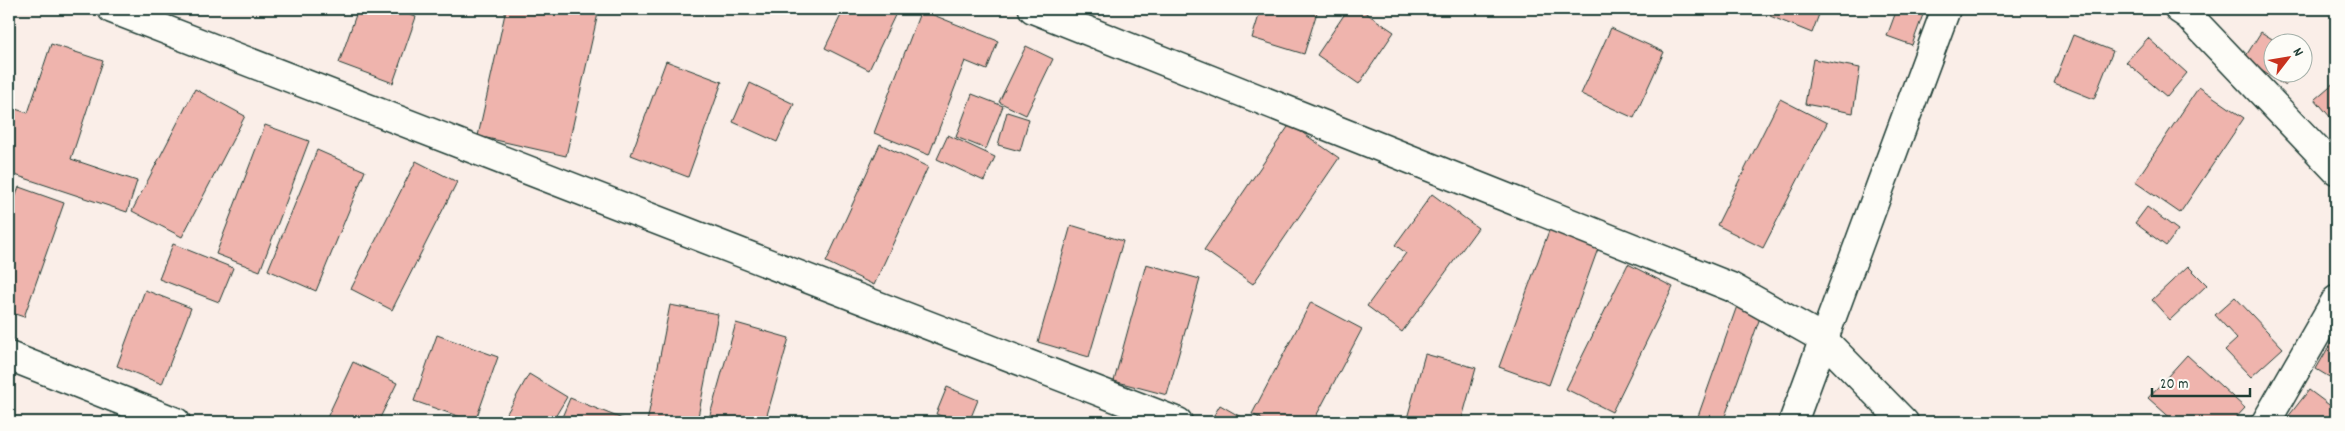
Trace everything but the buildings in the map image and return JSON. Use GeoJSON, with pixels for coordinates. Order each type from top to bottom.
{"type":"FeatureCollection","features":[{"type":"Feature","properties":{"kind":"street"},"geometry":{"type":"LineString","coordinates":[[112,9],[1178,422]]}},
{"type":"Feature","properties":{"kind":"street"},"geometry":{"type":"LineString","coordinates":[[1034,9],[1731,287],[1822,338],[1904,422]]}},
{"type":"Feature","properties":{"kind":"street"},"geometry":{"type":"LineString","coordinates":[[1793,422],[1822,338],[1946,9]]}},
{"type":"Feature","properties":{"kind":"street"},"geometry":{"type":"LineString","coordinates":[[2179,9],[2188,15],[2336,170]]}},
{"type":"Feature","properties":{"kind":"street"},"geometry":{"type":"LineString","coordinates":[[2266,422],[2336,300]]}},
{"type":"Feature","properties":{"kind":"street"},"geometry":{"type":"LineString","coordinates":[[9,356],[176,422]]}}]}
